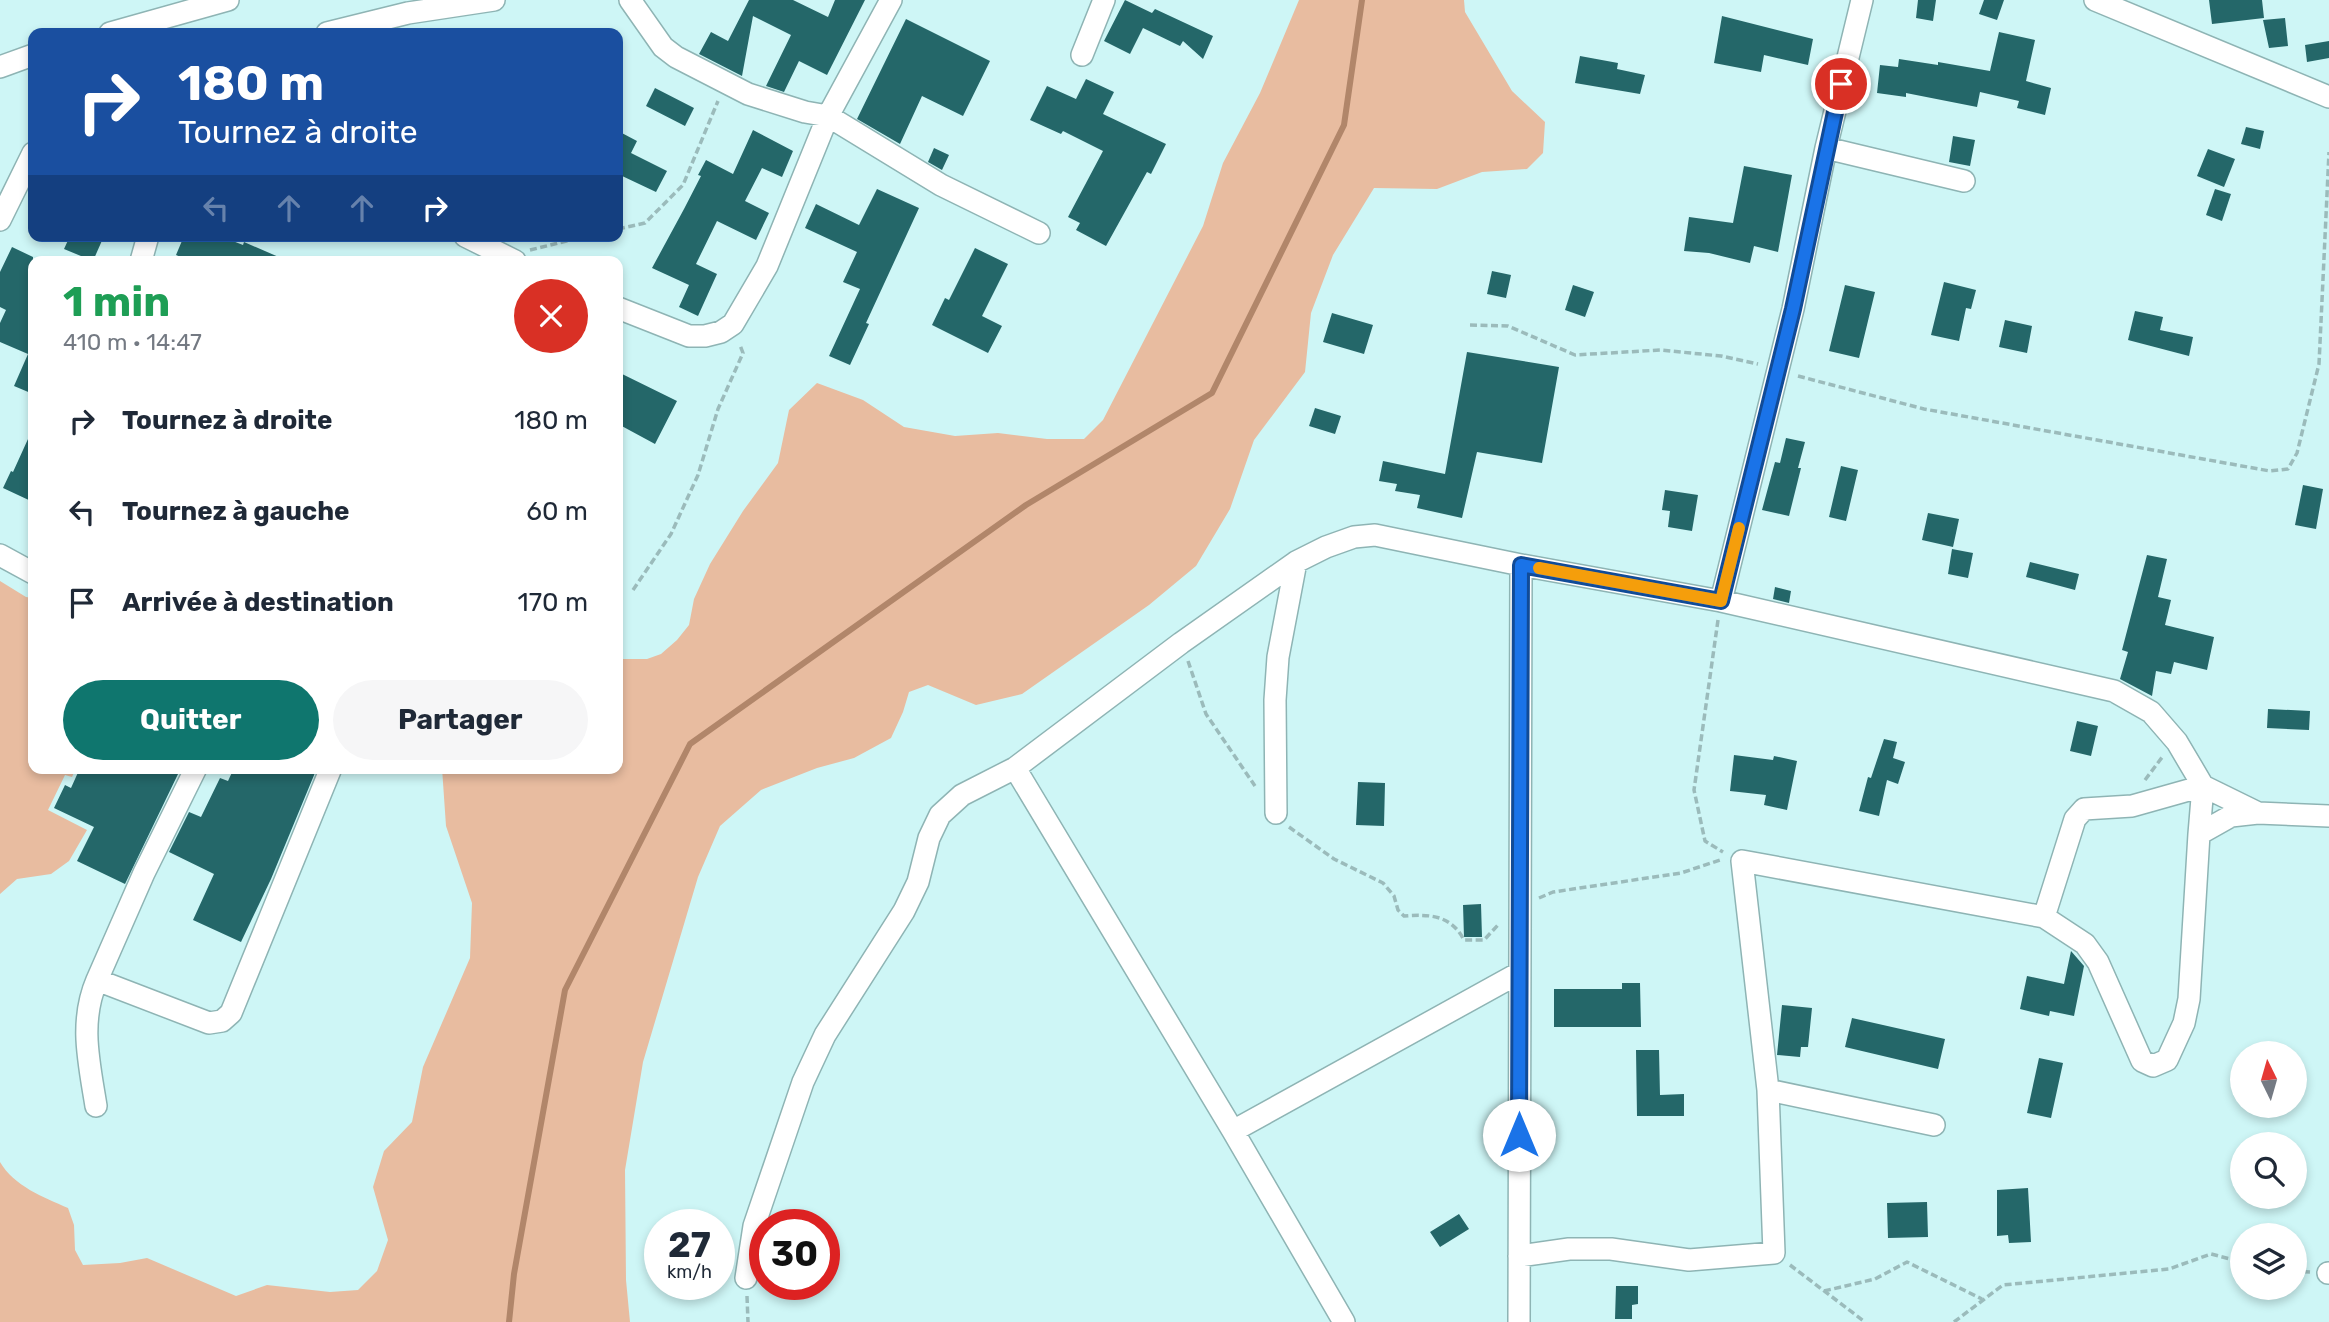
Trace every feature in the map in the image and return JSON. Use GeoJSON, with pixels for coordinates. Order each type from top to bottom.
{"type":"FeatureCollection","features":[{"type":"Feature","properties":{"kind":"street"},"geometry":{"type":"LineString","coordinates":[[128,28],[228,0]]}},
{"type":"Feature","properties":{"kind":"street"},"geometry":{"type":"LineString","coordinates":[[347,28],[408,13],[494,0]]}},
{"type":"Feature","properties":{"kind":"street"},"geometry":{"type":"LineString","coordinates":[[630,0],[663,47],[676,57],[760,97],[805,112],[828,116],[941,185],[1039,233]]}},
{"type":"Feature","properties":{"kind":"street"},"geometry":{"type":"LineString","coordinates":[[623,310],[689,335],[713,334],[733,324],[767,267],[828,116],[891,0]]}},
{"type":"Feature","properties":{"kind":"street"},"geometry":{"type":"LineString","coordinates":[[1082,55],[1104,0]]}},
{"type":"Feature","properties":{"kind":"street"},"geometry":{"type":"LineString","coordinates":[[1721,601],[1778,369],[1826,148],[1862,0]]}},
{"type":"Feature","properties":{"kind":"street"},"geometry":{"type":"LineString","coordinates":[[2095,0],[2329,97]]}},
{"type":"Feature","properties":{"kind":"street"},"geometry":{"type":"LineString","coordinates":[[2148,0],[2151,23]]}},
{"type":"Feature","properties":{"kind":"street"},"geometry":{"type":"LineString","coordinates":[[0,67],[28,57]]}},
{"type":"Feature","properties":{"kind":"street"},"geometry":{"type":"LineString","coordinates":[[1826,148],[1964,181]]}},
{"type":"Feature","properties":{"kind":"street"},"geometry":{"type":"LineString","coordinates":[[0,220],[28,163]]}},
{"type":"Feature","properties":{"kind":"street"},"geometry":{"type":"LineString","coordinates":[[476,242],[502,256]]}},
{"type":"Feature","properties":{"kind":"street"},"geometry":{"type":"LineString","coordinates":[[746,1278],[754,1226],[803,1082],[825,1035],[904,911],[918,882],[929,838],[940,816],[962,795],[1014,768],[1181,643],[1296,562],[1345,540],[1375,535],[1521,565],[1721,601],[2114,691],[2151,712],[2177,742],[2203,786],[2258,813]]}},
{"type":"Feature","properties":{"kind":"street"},"geometry":{"type":"LineString","coordinates":[[0,555],[28,570]]}},
{"type":"Feature","properties":{"kind":"street"},"geometry":{"type":"LineString","coordinates":[[1276,813],[1275,699],[1278,657],[1296,562]]}},
{"type":"Feature","properties":{"kind":"street"},"geometry":{"type":"LineString","coordinates":[[1518,1322],[1521,565]]}},
{"type":"Feature","properties":{"kind":"street"},"geometry":{"type":"LineString","coordinates":[[1014,768],[1233,1131],[1344,1322]]}},
{"type":"Feature","properties":{"kind":"street"},"geometry":{"type":"LineString","coordinates":[[96,1105],[86,1019],[89,999],[144,873],[194,774]]}},
{"type":"Feature","properties":{"kind":"street"},"geometry":{"type":"LineString","coordinates":[[97,980],[209,1023],[222,1021],[231,1013],[329,774]]}},
{"type":"Feature","properties":{"kind":"street"},"geometry":{"type":"LineString","coordinates":[[2044,917],[2075,819],[2084,809],[2132,806],[2203,786]]}},
{"type":"Feature","properties":{"kind":"street"},"geometry":{"type":"LineString","coordinates":[[1519,1256],[1569,1249],[1611,1248],[1689,1260],[1774,1253],[1768,1090],[1742,861],[2044,917],[2085,944],[2098,962],[2142,1061],[2153,1066],[2167,1060],[2184,1023],[2189,999],[2203,786]]}},
{"type":"Feature","properties":{"kind":"street"},"geometry":{"type":"LineString","coordinates":[[2199,834],[2231,816],[2258,813],[2329,816]]}},
{"type":"Feature","properties":{"kind":"street"},"geometry":{"type":"LineString","coordinates":[[1233,1131],[1519,973]]}},
{"type":"Feature","properties":{"kind":"street"},"geometry":{"type":"LineString","coordinates":[[1768,1090],[1934,1125]]}},
{"type":"Feature","properties":{"kind":"path"},"geometry":{"type":"LineString","coordinates":[[623,228],[645,223],[683,185],[726,83]]}},
{"type":"Feature","properties":{"kind":"path"},"geometry":{"type":"LineString","coordinates":[[1470,326],[1508,326],[1575,355],[1660,350],[1721,356],[1924,409],[2270,471],[2288,469],[2297,453],[2319,364],[2329,152]]}},
{"type":"Feature","properties":{"kind":"path"},"geometry":{"type":"LineString","coordinates":[[517,256],[566,242]]}},
{"type":"Feature","properties":{"kind":"path"},"geometry":{"type":"LineString","coordinates":[[633,590],[671,534],[698,475],[718,409],[743,353],[733,324]]}},
{"type":"Feature","properties":{"kind":"path"},"geometry":{"type":"LineString","coordinates":[[1181,643],[1206,714],[1245,773],[1284,822],[1334,859],[1383,883],[1394,896],[1398,910],[1404,916],[1427,914],[1457,926],[1464,940],[1484,940],[1521,906],[1553,892],[1681,873],[1731,856],[1705,841],[1694,790],[1721,601]]}},
{"type":"Feature","properties":{"kind":"path"},"geometry":{"type":"LineString","coordinates":[[2132,806],[2156,763],[2177,742]]}},
{"type":"Feature","properties":{"kind":"path"},"geometry":{"type":"LineString","coordinates":[[1774,1253],[1865,1322]]}},
{"type":"Feature","properties":{"kind":"path"},"geometry":{"type":"LineString","coordinates":[[1954,1322],[2003,1285],[2169,1269],[2211,1254],[2230,1259]]}},
{"type":"Feature","properties":{"kind":"path"},"geometry":{"type":"LineString","coordinates":[[1824,1291],[1875,1279],[1907,1262],[1984,1300]]}},
{"type":"Feature","properties":{"kind":"shaded area"},"geometry":{"type":"Polygon","coordinates":[[[1299,0],[1464,0],[1465,12],[1512,91],[1545,122],[1543,153],[1527,169],[1482,172],[1437,189],[1374,188],[1333,255],[1311,313],[1305,372],[1254,440],[1230,509],[1196,566],[1149,605],[1022,694],[976,705],[928,685],[909,692],[891,738],[854,758],[817,768],[761,790],[720,826],[698,877],[643,1062],[625,1170],[626,1280],[630,1322],[0,1322],[0,1162],[21,1184],[68,1208],[74,1225],[75,1250],[83,1265],[147,1258],[236,1296],[267,1285],[330,1292],[358,1290],[377,1271],[388,1240],[373,1187],[384,1151],[412,1122],[423,1067],[470,958],[472,903],[446,826],[442,774],[623,774],[623,659],[647,659],[661,654],[689,625],[694,599],[710,564],[743,511],[778,463],[789,410],[817,383],[863,400],[904,427],[955,436],[998,433],[1047,439],[1084,439],[1103,420],[1203,226],[1223,163],[1260,93],[1299,0]]]}},
{"type":"Feature","properties":{"kind":"shaded area"},"geometry":{"type":"Polygon","coordinates":[[[0,581],[28,597],[28,774],[73,774],[72,777],[65,775],[48,810],[87,830],[69,861],[51,874],[17,879],[0,894],[0,581]]]}},
{"type":"Feature","properties":{"kind":"building"},"geometry":{"type":"Polygon","coordinates":[[[749,0],[793,0],[828,17],[835,0],[865,0],[827,75],[799,61],[784,92],[766,86],[791,35],[753,16],[742,76],[699,54],[711,32],[728,41],[749,0]]]}},
{"type":"Feature","properties":{"kind":"building"},"geometry":{"type":"Polygon","coordinates":[[[1125,0],[1152,13],[1155,9],[1213,36],[1203,59],[1183,41],[1180,46],[1143,28],[1130,54],[1104,41],[1125,0]]]}},
{"type":"Feature","properties":{"kind":"building"},"geometry":{"type":"Polygon","coordinates":[[[1918,0],[1936,0],[1933,21],[1916,18],[1918,0]]]}},
{"type":"Feature","properties":{"kind":"building"},"geometry":{"type":"Polygon","coordinates":[[[1984,0],[2004,0],[1997,20],[1979,14],[1984,0]]]}},
{"type":"Feature","properties":{"kind":"building"},"geometry":{"type":"Polygon","coordinates":[[[2209,0],[2262,0],[2264,18],[2212,24],[2209,0]]]}},
{"type":"Feature","properties":{"kind":"building"},"geometry":{"type":"Polygon","coordinates":[[[1722,16],[1813,39],[1808,65],[1764,55],[1761,72],[1714,63],[1722,16]]]}},
{"type":"Feature","properties":{"kind":"building"},"geometry":{"type":"Polygon","coordinates":[[[2285,18],[2288,46],[2269,48],[2263,20],[2285,18]]]}},
{"type":"Feature","properties":{"kind":"building"},"geometry":{"type":"Polygon","coordinates":[[[906,19],[990,61],[963,116],[922,96],[900,144],[857,119],[906,19]]]}},
{"type":"Feature","properties":{"kind":"building"},"geometry":{"type":"Polygon","coordinates":[[[1999,32],[2035,40],[2026,81],[2051,88],[2045,115],[2017,108],[2019,101],[1980,92],[1977,107],[1906,93],[1906,97],[1877,93],[1880,65],[1898,67],[1899,59],[1938,65],[1938,62],[1990,71],[1999,32]]]}},
{"type":"Feature","properties":{"kind":"building"},"geometry":{"type":"Polygon","coordinates":[[[2329,41],[2329,58],[2307,62],[2305,45],[2329,41]]]}},
{"type":"Feature","properties":{"kind":"building"},"geometry":{"type":"Polygon","coordinates":[[[1580,56],[1618,63],[1617,69],[1645,75],[1640,94],[1575,83],[1580,56]]]}},
{"type":"Feature","properties":{"kind":"building"},"geometry":{"type":"Polygon","coordinates":[[[1086,79],[1114,92],[1103,114],[1166,144],[1151,174],[1147,172],[1106,246],[1076,230],[1080,223],[1068,217],[1103,151],[1063,131],[1061,134],[1030,120],[1047,86],[1076,99],[1086,79]]]}},
{"type":"Feature","properties":{"kind":"building"},"geometry":{"type":"Polygon","coordinates":[[[655,88],[694,108],[685,126],[646,106],[655,88]]]}},
{"type":"Feature","properties":{"kind":"building"},"geometry":{"type":"Polygon","coordinates":[[[2246,127],[2264,131],[2260,149],[2241,144],[2246,127]]]}},
{"type":"Feature","properties":{"kind":"building"},"geometry":{"type":"Polygon","coordinates":[[[753,130],[793,151],[782,177],[762,168],[745,201],[769,213],[756,240],[717,221],[696,264],[717,274],[698,316],[679,307],[689,285],[652,268],[701,176],[698,175],[706,160],[733,174],[753,130]]]}},
{"type":"Feature","properties":{"kind":"building"},"geometry":{"type":"Polygon","coordinates":[[[623,134],[637,141],[631,153],[667,171],[656,192],[623,176],[623,134]]]}},
{"type":"Feature","properties":{"kind":"building"},"geometry":{"type":"Polygon","coordinates":[[[1953,136],[1975,140],[1970,166],[1949,162],[1953,136]]]}},
{"type":"Feature","properties":{"kind":"building"},"geometry":{"type":"Polygon","coordinates":[[[934,148],[949,155],[942,170],[928,162],[934,148]]]}},
{"type":"Feature","properties":{"kind":"building"},"geometry":{"type":"Polygon","coordinates":[[[2208,149],[2235,159],[2224,187],[2197,176],[2208,149]]]}},
{"type":"Feature","properties":{"kind":"building"},"geometry":{"type":"Polygon","coordinates":[[[1744,166],[1792,175],[1778,252],[1754,246],[1750,263],[1709,253],[1684,251],[1689,217],[1733,223],[1744,166]]]}},
{"type":"Feature","properties":{"kind":"building"},"geometry":{"type":"Polygon","coordinates":[[[877,189],[919,208],[866,323],[869,324],[850,365],[829,356],[860,289],[843,282],[857,252],[805,228],[816,204],[859,225],[877,189]]]}},
{"type":"Feature","properties":{"kind":"building"},"geometry":{"type":"Polygon","coordinates":[[[2215,189],[2231,194],[2222,221],[2206,215],[2215,189]]]}},
{"type":"Feature","properties":{"kind":"building"},"geometry":{"type":"Polygon","coordinates":[[[67,242],[101,242],[95,256],[81,256],[64,249],[67,242]]]}},
{"type":"Feature","properties":{"kind":"building"},"geometry":{"type":"Polygon","coordinates":[[[181,242],[235,242],[243,245],[244,242],[276,256],[178,256],[176,255],[181,242]]]}},
{"type":"Feature","properties":{"kind":"building"},"geometry":{"type":"Polygon","coordinates":[[[12,247],[31,256],[28,256],[28,354],[0,342],[0,323],[6,310],[0,307],[0,272],[12,247]]]}},
{"type":"Feature","properties":{"kind":"building"},"geometry":{"type":"Polygon","coordinates":[[[975,248],[1008,264],[982,316],[1002,326],[988,353],[932,325],[945,298],[949,300],[975,248]]]}},
{"type":"Feature","properties":{"kind":"building"},"geometry":{"type":"Polygon","coordinates":[[[1492,271],[1511,275],[1506,298],[1487,294],[1492,271]]]}},
{"type":"Feature","properties":{"kind":"building"},"geometry":{"type":"Polygon","coordinates":[[[1944,282],[1976,290],[1971,309],[1966,308],[1959,341],[1931,335],[1944,282]]]}},
{"type":"Feature","properties":{"kind":"building"},"geometry":{"type":"Polygon","coordinates":[[[1573,285],[1594,292],[1585,317],[1565,310],[1573,285]]]}},
{"type":"Feature","properties":{"kind":"building"},"geometry":{"type":"Polygon","coordinates":[[[1845,285],[1875,292],[1859,358],[1829,351],[1845,285]]]}},
{"type":"Feature","properties":{"kind":"building"},"geometry":{"type":"Polygon","coordinates":[[[2135,311],[2163,317],[2160,330],[2193,337],[2189,356],[2128,340],[2135,311]]]}},
{"type":"Feature","properties":{"kind":"building"},"geometry":{"type":"Polygon","coordinates":[[[1332,313],[1373,325],[1364,354],[1323,342],[1332,313]]]}},
{"type":"Feature","properties":{"kind":"building"},"geometry":{"type":"Polygon","coordinates":[[[2005,320],[2032,326],[2027,353],[1999,347],[2005,320]]]}},
{"type":"Feature","properties":{"kind":"building"},"geometry":{"type":"Polygon","coordinates":[[[1467,352],[1559,367],[1542,463],[1477,452],[1462,518],[1417,508],[1420,495],[1395,491],[1397,484],[1379,481],[1383,461],[1445,474],[1467,352]]]}},
{"type":"Feature","properties":{"kind":"building"},"geometry":{"type":"Polygon","coordinates":[[[28,354],[28,392],[14,386],[28,354]]]}},
{"type":"Feature","properties":{"kind":"building"},"geometry":{"type":"Polygon","coordinates":[[[623,374],[677,401],[655,444],[623,427],[623,374]]]}},
{"type":"Feature","properties":{"kind":"building"},"geometry":{"type":"Polygon","coordinates":[[[1315,408],[1341,416],[1335,434],[1309,426],[1315,408]]]}},
{"type":"Feature","properties":{"kind":"building"},"geometry":{"type":"Polygon","coordinates":[[[1786,438],[1805,442],[1789,516],[1762,510],[1775,462],[1780,463],[1786,438]]]}},
{"type":"Feature","properties":{"kind":"building"},"geometry":{"type":"Polygon","coordinates":[[[28,439],[28,500],[3,488],[11,471],[13,472],[28,439]]]}},
{"type":"Feature","properties":{"kind":"building"},"geometry":{"type":"Polygon","coordinates":[[[1841,466],[1858,470],[1846,521],[1829,517],[1841,466]]]}},
{"type":"Feature","properties":{"kind":"building"},"geometry":{"type":"Polygon","coordinates":[[[2303,485],[2323,489],[2316,529],[2295,525],[2303,485]]]}},
{"type":"Feature","properties":{"kind":"building"},"geometry":{"type":"Polygon","coordinates":[[[1665,490],[1698,495],[1692,531],[1668,527],[1670,511],[1662,510],[1665,490]]]}},
{"type":"Feature","properties":{"kind":"building"},"geometry":{"type":"Polygon","coordinates":[[[1928,513],[1959,519],[1953,547],[1922,540],[1928,513]]]}},
{"type":"Feature","properties":{"kind":"building"},"geometry":{"type":"Polygon","coordinates":[[[1952,549],[1973,553],[1968,578],[1948,574],[1952,549]]]}},
{"type":"Feature","properties":{"kind":"building"},"geometry":{"type":"Polygon","coordinates":[[[2147,555],[2167,559],[2158,597],[2171,600],[2165,625],[2214,637],[2207,670],[2174,662],[2171,674],[2156,671],[2152,696],[2120,679],[2128,652],[2122,650],[2147,555]]]}},
{"type":"Feature","properties":{"kind":"building"},"geometry":{"type":"Polygon","coordinates":[[[2030,562],[2079,574],[2075,590],[2026,577],[2030,562]]]}},
{"type":"Feature","properties":{"kind":"building"},"geometry":{"type":"Polygon","coordinates":[[[1775,587],[1791,591],[1789,603],[1773,599],[1775,587]]]}},
{"type":"Feature","properties":{"kind":"building"},"geometry":{"type":"Polygon","coordinates":[[[2268,709],[2310,711],[2309,730],[2267,728],[2268,709]]]}},
{"type":"Feature","properties":{"kind":"building"},"geometry":{"type":"Polygon","coordinates":[[[2077,721],[2098,726],[2091,756],[2070,751],[2077,721]]]}},
{"type":"Feature","properties":{"kind":"building"},"geometry":{"type":"Polygon","coordinates":[[[1884,739],[1897,742],[1893,758],[1905,762],[1898,784],[1887,780],[1879,816],[1859,811],[1868,777],[1871,778],[1884,739]]]}},
{"type":"Feature","properties":{"kind":"building"},"geometry":{"type":"Polygon","coordinates":[[[1734,755],[1773,760],[1774,756],[1797,761],[1787,810],[1764,805],[1766,795],[1730,791],[1734,755]]]}},
{"type":"Feature","properties":{"kind":"building"},"geometry":{"type":"Polygon","coordinates":[[[77,774],[178,774],[125,884],[77,861],[94,827],[54,808],[65,785],[71,788],[77,774]]]}},
{"type":"Feature","properties":{"kind":"building"},"geometry":{"type":"Polygon","coordinates":[[[231,774],[315,774],[271,879],[241,942],[193,920],[214,874],[169,852],[189,812],[201,817],[220,778],[228,781],[231,774]]]}},
{"type":"Feature","properties":{"kind":"building"},"geometry":{"type":"Polygon","coordinates":[[[1358,782],[1385,783],[1384,826],[1356,825],[1358,782]]]}},
{"type":"Feature","properties":{"kind":"building"},"geometry":{"type":"Polygon","coordinates":[[[1481,904],[1482,937],[1464,937],[1463,905],[1481,904]]]}},
{"type":"Feature","properties":{"kind":"building"},"geometry":{"type":"Polygon","coordinates":[[[2071,951],[2084,966],[2074,1016],[2050,1011],[2049,1016],[2020,1009],[2027,976],[2064,984],[2071,951]]]}},
{"type":"Feature","properties":{"kind":"building"},"geometry":{"type":"Polygon","coordinates":[[[1622,983],[1640,983],[1641,1027],[1554,1027],[1554,989],[1622,989],[1622,983]]]}},
{"type":"Feature","properties":{"kind":"building"},"geometry":{"type":"Polygon","coordinates":[[[1782,1005],[1812,1008],[1808,1047],[1801,1047],[1800,1057],[1777,1055],[1782,1005]]]}},
{"type":"Feature","properties":{"kind":"building"},"geometry":{"type":"Polygon","coordinates":[[[1852,1018],[1945,1039],[1938,1069],[1845,1047],[1852,1018]]]}},
{"type":"Feature","properties":{"kind":"building"},"geometry":{"type":"Polygon","coordinates":[[[1636,1050],[1659,1050],[1660,1095],[1684,1094],[1684,1116],[1637,1116],[1636,1050]]]}},
{"type":"Feature","properties":{"kind":"building"},"geometry":{"type":"Polygon","coordinates":[[[2039,1058],[2063,1063],[2051,1118],[2027,1113],[2039,1058]]]}},
{"type":"Feature","properties":{"kind":"building"},"geometry":{"type":"Polygon","coordinates":[[[2028,1188],[2031,1242],[2009,1243],[2008,1235],[1997,1236],[1997,1190],[2028,1188]]]}},
{"type":"Feature","properties":{"kind":"building"},"geometry":{"type":"Polygon","coordinates":[[[1927,1202],[1928,1237],[1888,1238],[1887,1203],[1927,1202]]]}},
{"type":"Feature","properties":{"kind":"building"},"geometry":{"type":"Polygon","coordinates":[[[1459,1214],[1469,1229],[1440,1247],[1430,1232],[1459,1214]]]}},
{"type":"Feature","properties":{"kind":"building"},"geometry":{"type":"Polygon","coordinates":[[[1616,1286],[1638,1286],[1638,1304],[1632,1305],[1632,1319],[1615,1319],[1616,1286]]]}},
{"type":"Feature","properties":{"kind":"waterway"},"geometry":{"type":"LineString","coordinates":[[509,1322],[514,1274],[565,990],[690,744],[1026,505],[1212,393],[1344,125],[1362,0]]}},
{"type":"Feature","properties":{"kind":"slow traffic"},"geometry":{"type":"LineString","coordinates":[[1539,568],[1721,601],[1739,528]]}},
{"type":"Feature","properties":{"kind":"route"},"geometry":{"type":"LineString","coordinates":[[1519,1135],[1521,565],[1721,601],[1793,309],[1841,84]]}}]}
